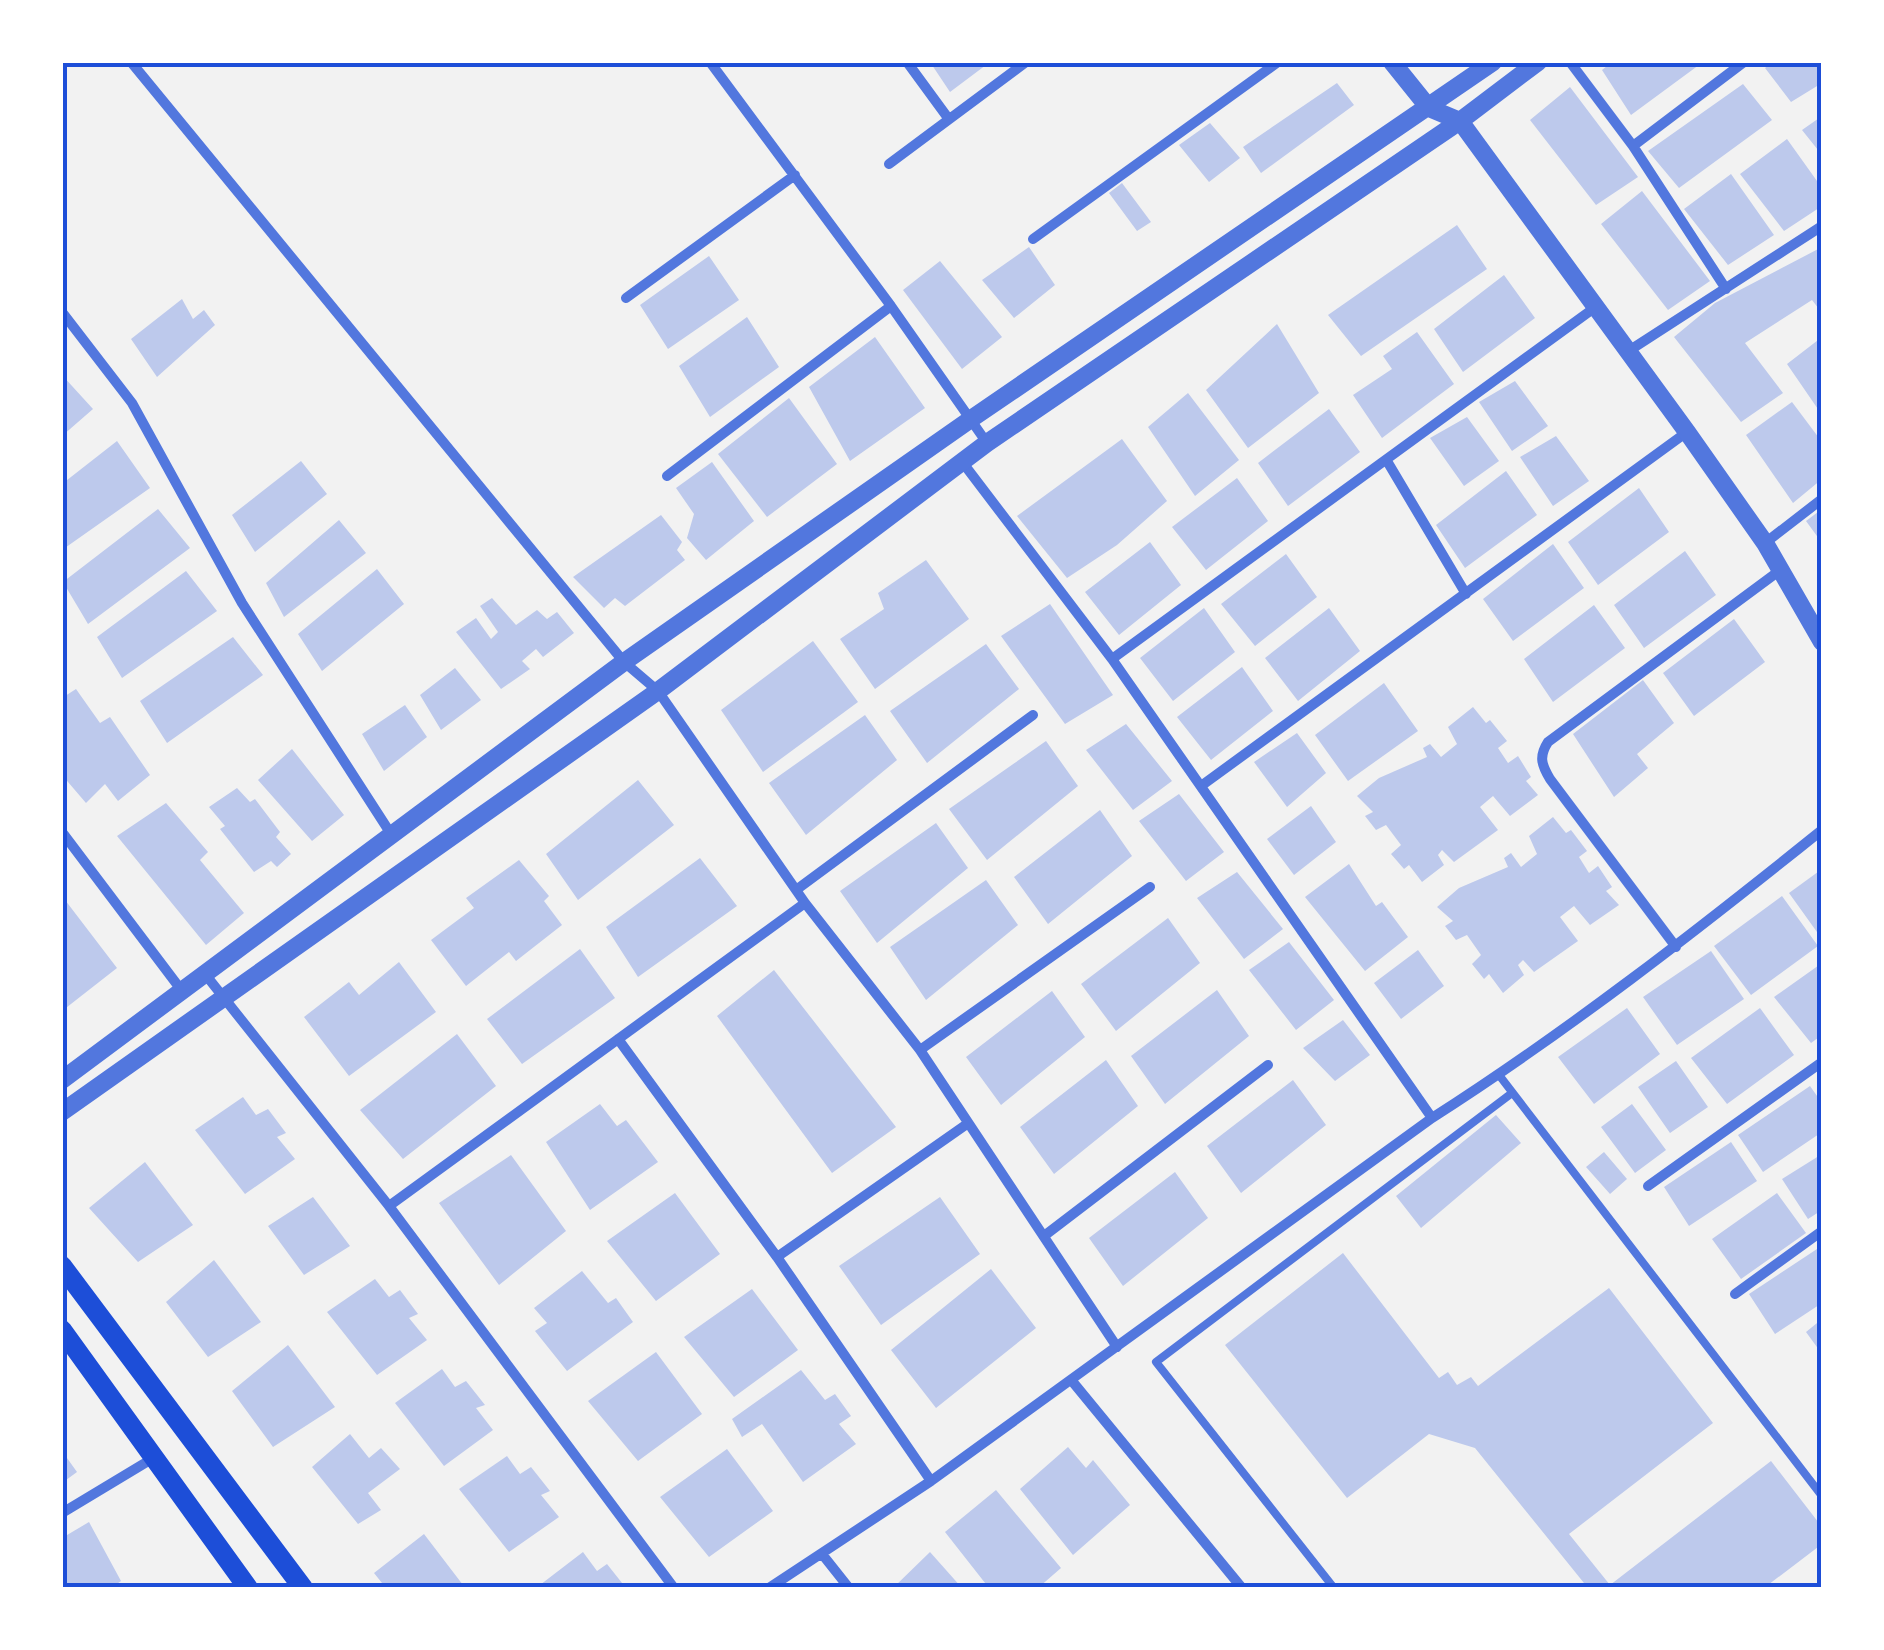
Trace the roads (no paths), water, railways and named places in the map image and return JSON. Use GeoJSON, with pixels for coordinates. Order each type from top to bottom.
{"type":"FeatureCollection","features":[{"type":"Feature","properties":{"kind":"main road"},"geometry":{"type":"LineString","coordinates":[[62,1266],[303,1588]]}},
{"type":"Feature","properties":{"kind":"main road"},"geometry":{"type":"LineString","coordinates":[[62,1330],[248,1588]]}},
{"type":"Feature","properties":{"kind":"street"},"geometry":{"type":"LineString","coordinates":[[131,62],[624,662],[658,691],[796,890],[920,1050],[1117,1347]]}},
{"type":"Feature","properties":{"kind":"street"},"geometry":{"type":"LineString","coordinates":[[710,62],[988,442]]}},
{"type":"Feature","properties":{"kind":"street"},"geometry":{"type":"LineString","coordinates":[[907,62],[948,118]]}},
{"type":"Feature","properties":{"kind":"street"},"geometry":{"type":"LineString","coordinates":[[888,164],[1026,62]]}},
{"type":"Feature","properties":{"kind":"street"},"geometry":{"type":"LineString","coordinates":[[1033,239],[1278,62]]}},
{"type":"Feature","properties":{"kind":"street"},"geometry":{"type":"LineString","coordinates":[[1392,62],[1429,108],[1460,121],[1688,432],[1764,543],[1822,642]]}},
{"type":"Feature","properties":{"kind":"street"},"geometry":{"type":"LineString","coordinates":[[62,1080],[624,662],[1493,62]]}},
{"type":"Feature","properties":{"kind":"street"},"geometry":{"type":"LineString","coordinates":[[62,1112],[658,691],[988,442],[1460,121],[1538,62]]}},
{"type":"Feature","properties":{"kind":"street"},"geometry":{"type":"LineString","coordinates":[[1570,62],[1633,146],[1726,288]]}},
{"type":"Feature","properties":{"kind":"street"},"geometry":{"type":"LineString","coordinates":[[1633,146],[1744,62]]}},
{"type":"Feature","properties":{"kind":"street"},"geometry":{"type":"LineString","coordinates":[[626,298],[796,175]]}},
{"type":"Feature","properties":{"kind":"street"},"geometry":{"type":"LineString","coordinates":[[1628,352],[1822,226]]}},
{"type":"Feature","properties":{"kind":"street"},"geometry":{"type":"LineString","coordinates":[[667,476],[892,306]]}},
{"type":"Feature","properties":{"kind":"street"},"geometry":{"type":"LineString","coordinates":[[1112,659],[1596,306]]}},
{"type":"Feature","properties":{"kind":"street"},"geometry":{"type":"LineString","coordinates":[[62,312],[132,403],[242,603],[391,834]]}},
{"type":"Feature","properties":{"kind":"street"},"geometry":{"type":"LineString","coordinates":[[1201,786],[1688,432]]}},
{"type":"Feature","properties":{"kind":"street"},"geometry":{"type":"LineString","coordinates":[[1387,461],[1466,594]]}},
{"type":"Feature","properties":{"kind":"street"},"geometry":{"type":"LineString","coordinates":[[963,463],[1112,659],[1432,1118]]}},
{"type":"Feature","properties":{"kind":"street"},"geometry":{"type":"LineString","coordinates":[[1764,543],[1822,499]]}},
{"type":"Feature","properties":{"kind":"street"},"geometry":{"type":"LineString","coordinates":[[1676,947],[1550,778],[1542,766],[1541,754],[1548,742],[1779,571]]}},
{"type":"Feature","properties":{"kind":"street"},"geometry":{"type":"LineString","coordinates":[[796,890],[1032,715]]}},
{"type":"Feature","properties":{"kind":"street"},"geometry":{"type":"LineString","coordinates":[[769,1588],[931,1481],[1432,1118],[1499,1075],[1676,947],[1822,830]]}},
{"type":"Feature","properties":{"kind":"street"},"geometry":{"type":"LineString","coordinates":[[62,832],[182,991]]}},
{"type":"Feature","properties":{"kind":"street"},"geometry":{"type":"LineString","coordinates":[[920,1050],[1150,887]]}},
{"type":"Feature","properties":{"kind":"street"},"geometry":{"type":"LineString","coordinates":[[388,1206],[806,903]]}},
{"type":"Feature","properties":{"kind":"street"},"geometry":{"type":"LineString","coordinates":[[204,974],[388,1206],[674,1588]]}},
{"type":"Feature","properties":{"kind":"street"},"geometry":{"type":"LineString","coordinates":[[618,1039],[777,1257],[931,1481]]}},
{"type":"Feature","properties":{"kind":"street"},"geometry":{"type":"LineString","coordinates":[[1648,1186],[1822,1062]]}},
{"type":"Feature","properties":{"kind":"street"},"geometry":{"type":"LineString","coordinates":[[1044,1236],[1268,1065]]}},
{"type":"Feature","properties":{"kind":"street"},"geometry":{"type":"LineString","coordinates":[[777,1257],[967,1124]]}},
{"type":"Feature","properties":{"kind":"street"},"geometry":{"type":"LineString","coordinates":[[1736,1294],[1822,1231]]}},
{"type":"Feature","properties":{"kind":"street"},"geometry":{"type":"LineString","coordinates":[[1072,1380],[1242,1588]]}},
{"type":"Feature","properties":{"kind":"street"},"geometry":{"type":"LineString","coordinates":[[62,1513],[155,1457]]}},
{"type":"Feature","properties":{"kind":"street"},"geometry":{"type":"LineString","coordinates":[[822,1554],[849,1588]]}},
{"type":"Feature","properties":{"kind":"lane"},"geometry":{"type":"LineString","coordinates":[[1499,1075],[1822,1496]]}},
{"type":"Feature","properties":{"kind":"lane"},"geometry":{"type":"LineString","coordinates":[[1334,1588],[1156,1362],[1512,1093]]}}]}
